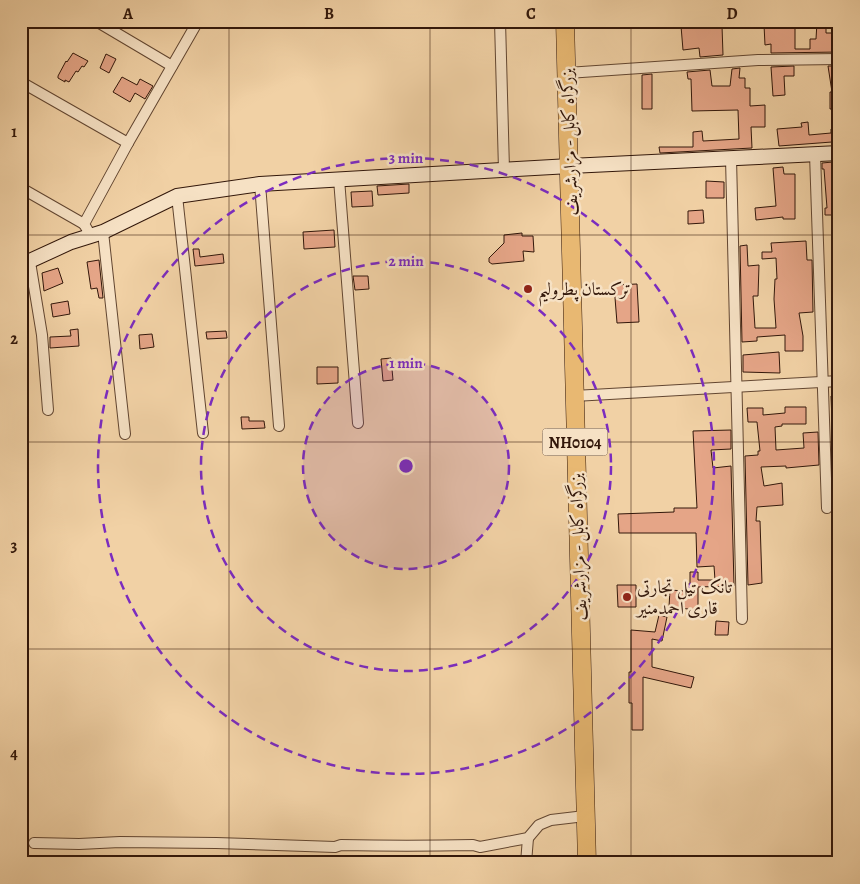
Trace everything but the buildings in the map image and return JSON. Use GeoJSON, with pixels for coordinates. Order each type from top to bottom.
{"type":"FeatureCollection","features":[{"type":"Feature","properties":{"kind":"highway","name":"بزرگراه کابل - مزارشریف"},"geometry":{"type":"LineString","coordinates":[[565,21],[587,863]]}},
{"type":"Feature","properties":{"kind":"street"},"geometry":{"type":"LineString","coordinates":[[96,21],[172,66]]}},
{"type":"Feature","properties":{"kind":"street"},"geometry":{"type":"LineString","coordinates":[[125,434],[93,231],[128,143],[198,21]]}},
{"type":"Feature","properties":{"kind":"street"},"geometry":{"type":"LineString","coordinates":[[500,21],[504,170]]}},
{"type":"Feature","properties":{"kind":"street"},"geometry":{"type":"LineString","coordinates":[[567,73],[758,60],[839,59]]}},
{"type":"Feature","properties":{"kind":"street"},"geometry":{"type":"LineString","coordinates":[[21,82],[128,143]]}},
{"type":"Feature","properties":{"kind":"street"},"geometry":{"type":"LineString","coordinates":[[48,410],[42,335],[25,264],[93,231],[177,196],[260,184],[839,153]]}},
{"type":"Feature","properties":{"kind":"street"},"geometry":{"type":"LineString","coordinates":[[815,154],[828,508]]}},
{"type":"Feature","properties":{"kind":"street"},"geometry":{"type":"LineString","coordinates":[[731,158],[742,619]]}},
{"type":"Feature","properties":{"kind":"street"},"geometry":{"type":"LineString","coordinates":[[339,179],[358,423]]}},
{"type":"Feature","properties":{"kind":"street"},"geometry":{"type":"LineString","coordinates":[[260,184],[279,426]]}},
{"type":"Feature","properties":{"kind":"street"},"geometry":{"type":"LineString","coordinates":[[21,188],[93,231]]}},
{"type":"Feature","properties":{"kind":"street"},"geometry":{"type":"LineString","coordinates":[[177,196],[203,433]]}},
{"type":"Feature","properties":{"kind":"street"},"geometry":{"type":"LineString","coordinates":[[574,396],[839,381]]}},
{"type":"Feature","properties":{"kind":"street"},"geometry":{"type":"LineString","coordinates":[[34,843],[216,843],[334,847],[341,845],[410,847],[473,845],[480,847],[528,838],[539,826],[552,820],[585,816]]}},
{"type":"Feature","properties":{"kind":"street"},"geometry":{"type":"LineString","coordinates":[[526,863],[528,838]]}},
{"type":"Feature","properties":{"kind":"place","name":"ترکستان پطرولیم"},"geometry":{"type":"Point","coordinates":[528,289]}},
{"type":"Feature","properties":{"kind":"place","name":"تانک تیل تجارتی قاری احمدمنیر"},"geometry":{"type":"Point","coordinates":[627,597]}}]}
